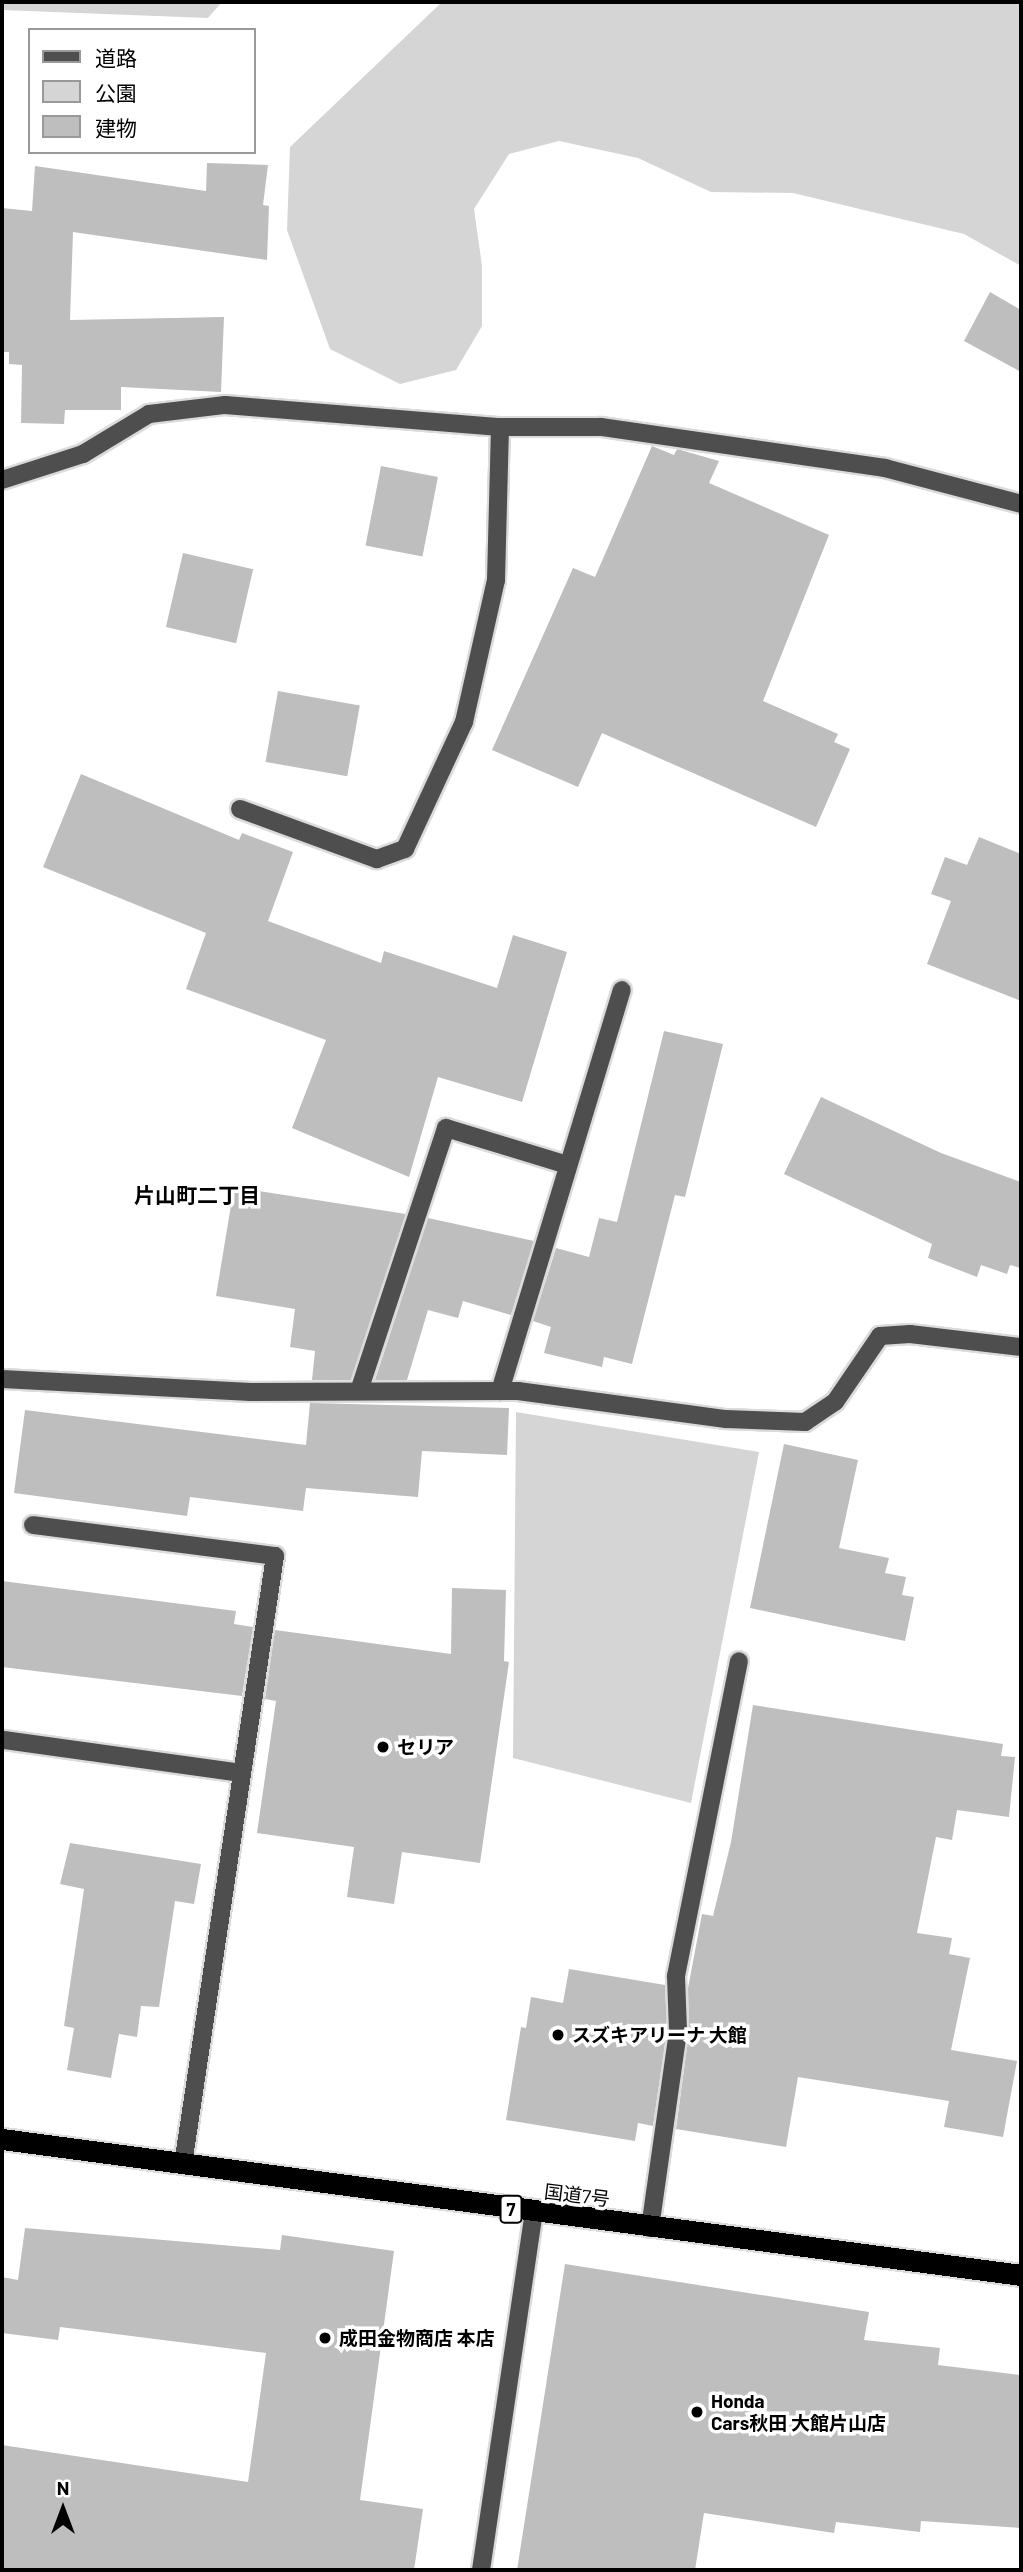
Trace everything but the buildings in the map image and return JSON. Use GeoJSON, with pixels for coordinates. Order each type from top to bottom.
{"type":"FeatureCollection","features":[{"type":"Feature","properties":{"kind":"highway","name":"国道7号"},"geometry":{"type":"LineString","coordinates":[[2,2139],[534,2213],[1021,2275]]}},
{"type":"Feature","properties":{"kind":"street"},"geometry":{"type":"LineString","coordinates":[[2,480],[83,454],[149,414],[225,405],[500,426],[601,426],[885,468],[1021,505]]}},
{"type":"Feature","properties":{"kind":"street"},"geometry":{"type":"LineString","coordinates":[[240,809],[377,859],[404,849],[464,722],[470,696],[496,580],[500,426]]}},
{"type":"Feature","properties":{"kind":"street"},"geometry":{"type":"LineString","coordinates":[[500,1391],[622,990]]}},
{"type":"Feature","properties":{"kind":"street"},"geometry":{"type":"LineString","coordinates":[[359,1391],[446,1128],[568,1165]]}},
{"type":"Feature","properties":{"kind":"street"},"geometry":{"type":"LineString","coordinates":[[2,1379],[251,1392],[500,1391],[726,1419],[805,1422],[835,1402],[880,1336],[910,1334],[1021,1347]]}},
{"type":"Feature","properties":{"kind":"street"},"geometry":{"type":"LineString","coordinates":[[33,1525],[275,1556],[183,2164]]}},
{"type":"Feature","properties":{"kind":"street"},"geometry":{"type":"LineString","coordinates":[[650,2228],[678,2031],[676,1976],[740,1661]]}},
{"type":"Feature","properties":{"kind":"street"},"geometry":{"type":"LineString","coordinates":[[4,1740],[242,1773]]}},
{"type":"Feature","properties":{"kind":"street"},"geometry":{"type":"LineString","coordinates":[[481,2570],[534,2213]]}},
{"type":"Feature","properties":{"kind":"green space"},"geometry":{"type":"Polygon","coordinates":[[[2,2],[222,2],[208,18],[2,10],[2,2]]]}},
{"type":"Feature","properties":{"kind":"green space"},"geometry":{"type":"Polygon","coordinates":[[[442,2],[1021,2],[1021,266],[964,234],[793,193],[711,192],[638,158],[559,141],[509,154],[474,209],[482,266],[482,326],[456,370],[400,384],[330,349],[287,230],[290,147],[442,2]]]}},
{"type":"Feature","properties":{"kind":"green space"},"geometry":{"type":"Polygon","coordinates":[[[516,1412],[759,1452],[691,1803],[513,1758],[516,1412]]]}},
{"type":"Feature","properties":{"kind":"place","name":"セリア"},"geometry":{"type":"Point","coordinates":[383,1747]}},
{"type":"Feature","properties":{"kind":"place","name":"スズキアリーナ 大館"},"geometry":{"type":"Point","coordinates":[558,2035]}},
{"type":"Feature","properties":{"kind":"place","name":"成田金物商店 本店"},"geometry":{"type":"Point","coordinates":[325,2338]}},
{"type":"Feature","properties":{"kind":"place","name":"Honda Cars秋田 大館片山店"},"geometry":{"type":"Point","coordinates":[697,2412]}},
{"type":"Feature","properties":{"kind":"district","name":"片山町二丁目"},"geometry":{"type":"Point","coordinates":[197,1195]}}]}
